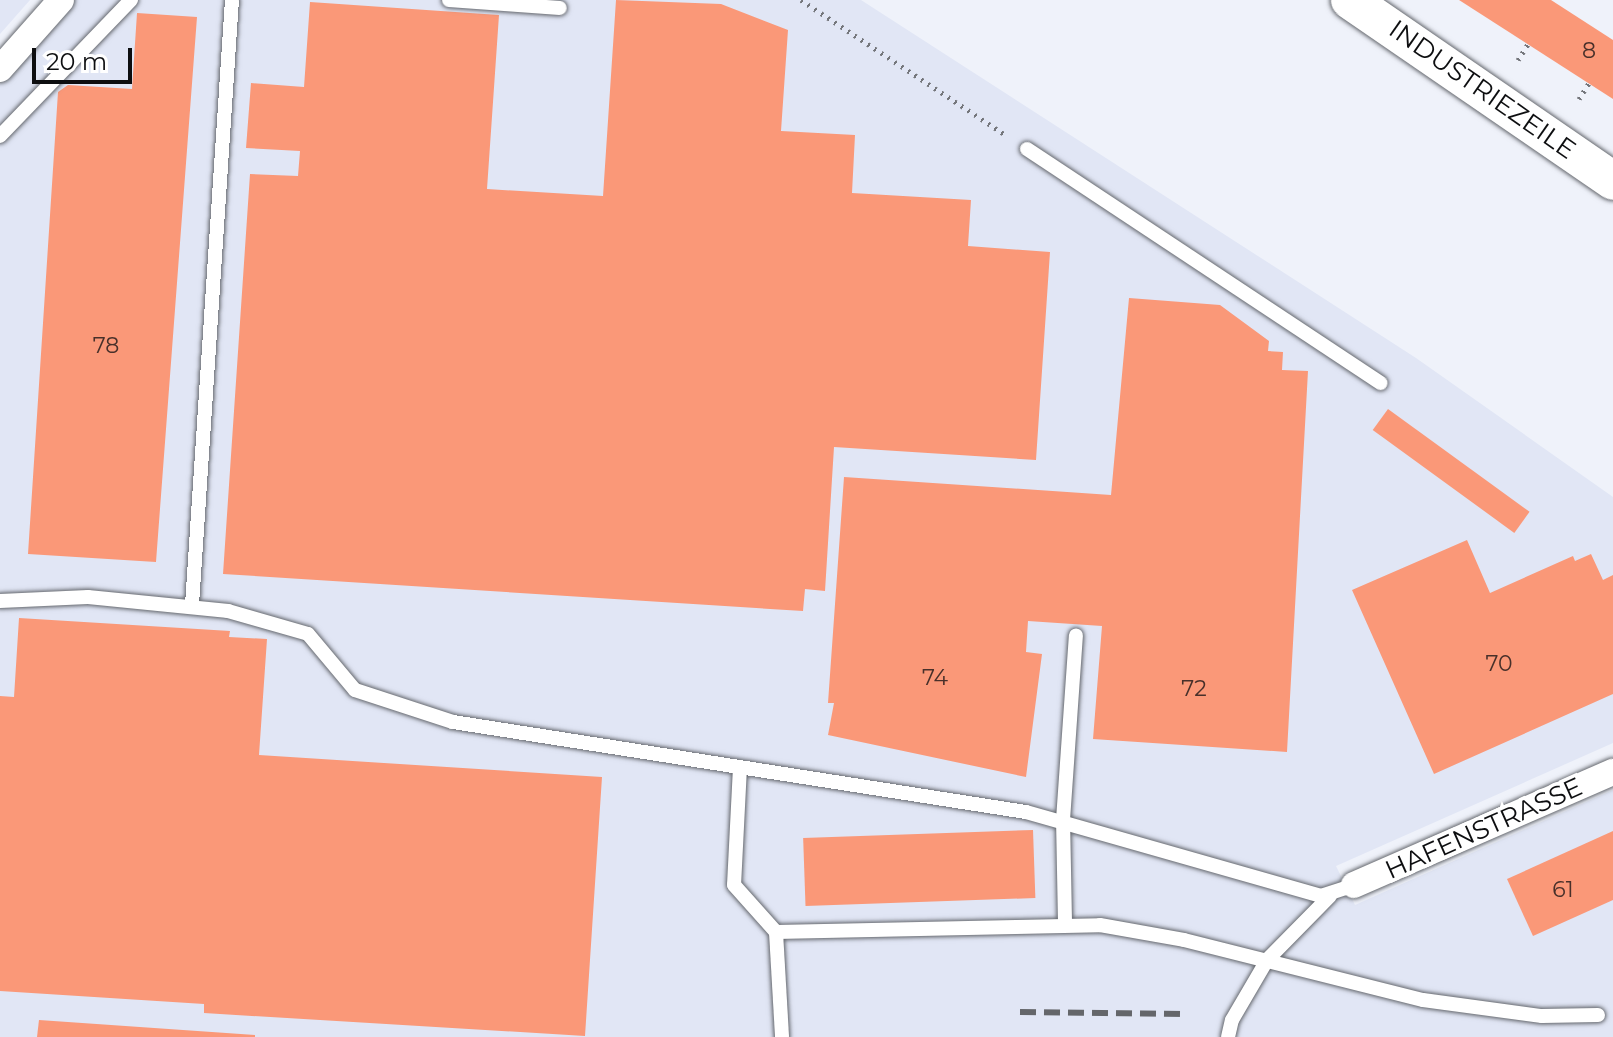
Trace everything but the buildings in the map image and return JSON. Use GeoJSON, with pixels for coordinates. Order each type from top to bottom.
{"type":"FeatureCollection","features":[{"type":"Feature","properties":{"kind":"main road","name":"INDUSTRIEZEILE"},"geometry":{"type":"LineString","coordinates":[[1350,0],[1613,181]]}},
{"type":"Feature","properties":{"kind":"street"},"geometry":{"type":"LineString","coordinates":[[0,69],[61,0]]}},
{"type":"Feature","properties":{"kind":"street","name":"HAFENSTRASSE"},"geometry":{"type":"LineString","coordinates":[[1354,885],[1613,772]]}},
{"type":"Feature","properties":{"kind":"lane"},"geometry":{"type":"LineString","coordinates":[[0,136],[131,0]]}},
{"type":"Feature","properties":{"kind":"lane"},"geometry":{"type":"LineString","coordinates":[[192,605],[232,0]]}},
{"type":"Feature","properties":{"kind":"lane"},"geometry":{"type":"LineString","coordinates":[[449,0],[560,8]]}},
{"type":"Feature","properties":{"kind":"lane"},"geometry":{"type":"LineString","coordinates":[[1027,149],[1381,383]]}},
{"type":"Feature","properties":{"kind":"lane"},"geometry":{"type":"LineString","coordinates":[[0,601],[88,597],[192,605],[266,619],[308,634],[355,690],[404,710],[1063,820],[1330,896]]}},
{"type":"Feature","properties":{"kind":"lane"},"geometry":{"type":"LineString","coordinates":[[1065,922],[1063,820],[1076,635]]}},
{"type":"Feature","properties":{"kind":"lane"},"geometry":{"type":"LineString","coordinates":[[740,767],[734,885],[776,932],[782,1037]]}},
{"type":"Feature","properties":{"kind":"lane"},"geometry":{"type":"LineString","coordinates":[[1228,1037],[1232,1020],[1267,960],[1330,896],[1354,885]]}},
{"type":"Feature","properties":{"kind":"lane"},"geometry":{"type":"LineString","coordinates":[[776,932],[1065,922],[1127,929],[1267,960],[1423,1000],[1488,1011],[1598,1015]]}},
{"type":"Feature","properties":{"kind":"path"},"geometry":{"type":"LineString","coordinates":[[801,0],[1027,149]]}},
{"type":"Feature","properties":{"kind":"path"},"geometry":{"type":"LineString","coordinates":[[1518,60],[1528,44]]}},
{"type":"Feature","properties":{"kind":"path"},"geometry":{"type":"LineString","coordinates":[[1579,99],[1589,83]]}},
{"type":"Feature","properties":{"kind":"shaded area"},"geometry":{"type":"Polygon","coordinates":[[[0,0],[30,0],[0,34],[0,0]]]}},
{"type":"Feature","properties":{"kind":"shaded area"},"geometry":{"type":"Polygon","coordinates":[[[75,0],[861,0],[1416,358],[1613,497],[1613,743],[1336,866],[1355,905],[1613,790],[1613,1037],[0,1037],[0,84],[75,0]]]}},
{"type":"Feature","properties":{"kind":"railway"},"geometry":{"type":"LineString","coordinates":[[1020,1012],[1185,1014]]}}]}
